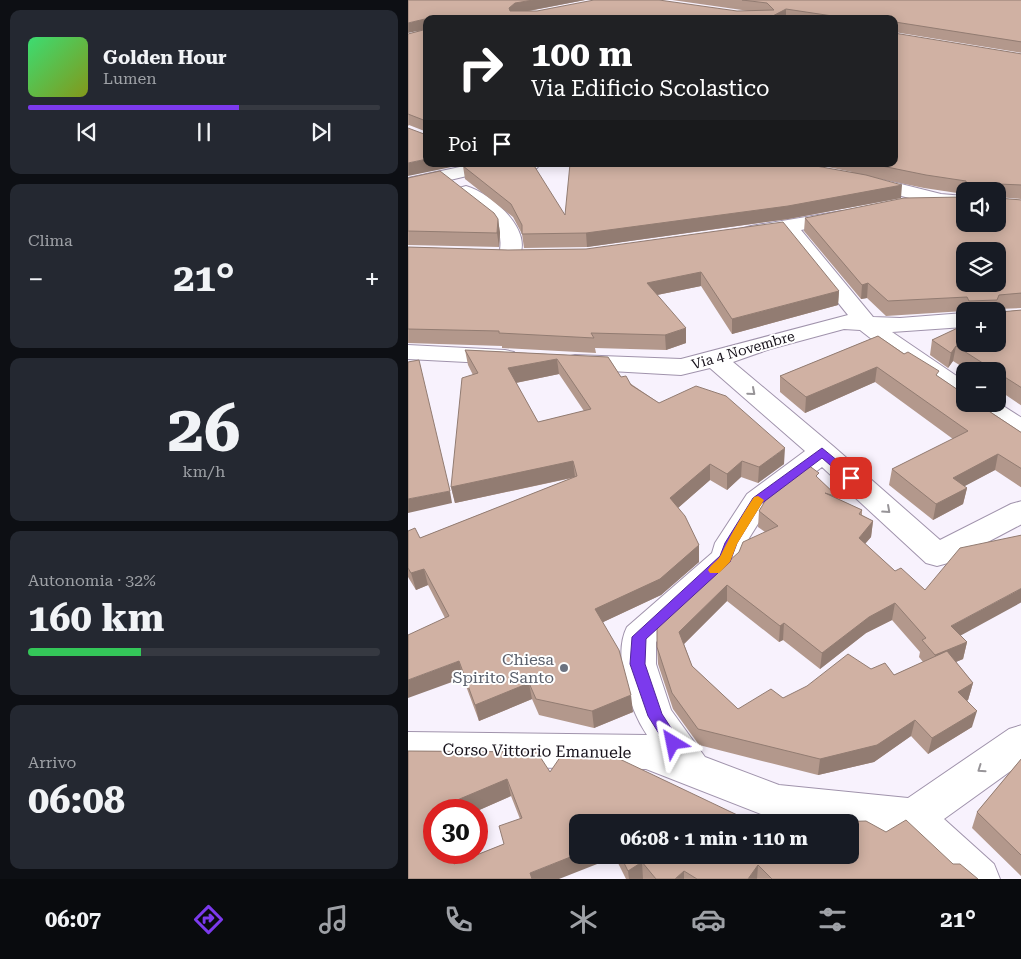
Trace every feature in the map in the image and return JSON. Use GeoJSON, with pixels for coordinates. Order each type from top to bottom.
{"type":"FeatureCollection","features":[{"type":"Feature","properties":{"kind":"street"},"geometry":{"type":"LineString","coordinates":[[408,184],[477,167]]}},
{"type":"Feature","properties":{"kind":"street"},"geometry":{"type":"LineString","coordinates":[[446,175],[504,221],[512,231],[513,245],[501,256],[533,256]]}},
{"type":"Feature","properties":{"kind":"street"},"geometry":{"type":"LineString","coordinates":[[847,177],[942,200],[956,201]]}},
{"type":"Feature","properties":{"kind":"street"},"geometry":{"type":"LineString","coordinates":[[886,207],[942,200]]}},
{"type":"Feature","properties":{"kind":"street"},"geometry":{"type":"LineString","coordinates":[[732,235],[857,214]]}},
{"type":"Feature","properties":{"kind":"street"},"geometry":{"type":"LineString","coordinates":[[788,227],[866,323],[905,353],[956,387]]}},
{"type":"Feature","properties":{"kind":"street","name":"Via 4 Novembre"},"geometry":{"type":"LineString","coordinates":[[552,360],[682,367],[715,360],[761,344],[844,322],[900,325],[956,321]]}},
{"type":"Feature","properties":{"kind":"street"},"geometry":{"type":"LineString","coordinates":[[408,352],[523,358]]}},
{"type":"Feature","properties":{"kind":"street"},"geometry":{"type":"LineString","coordinates":[[715,360],[937,555],[1022,511]]}},
{"type":"Feature","properties":{"kind":"street"},"geometry":{"type":"LineString","coordinates":[[994,412],[1022,430]]}},
{"type":"Feature","properties":{"kind":"street"},"geometry":{"type":"LineString","coordinates":[[691,769],[655,716],[638,664],[639,637],[726,559],[731,543],[757,501],[822,452]]}},
{"type":"Feature","properties":{"kind":"street"},"geometry":{"type":"LineString","coordinates":[[979,879],[913,817],[1022,741]]}},
{"type":"Feature","properties":{"kind":"street","name":"Corso Vittorio Emanuele"},"geometry":{"type":"LineString","coordinates":[[408,749],[647,752],[778,803],[913,817]]}},
{"type":"Feature","properties":{"kind":"building"},"geometry":{"type":"Polygon","coordinates":[[[408,0],[533,0],[515,3],[509,8],[510,11],[537,11],[594,0],[659,0],[737,11],[774,10],[767,3],[742,0],[1022,0],[1022,42],[898,22],[898,15],[826,15],[786,9],[775,15],[423,15],[423,19],[408,23],[408,0]]]}},
{"type":"Feature","properties":{"kind":"building"},"geometry":{"type":"Polygon","coordinates":[[[423,30],[423,120],[408,114],[408,34],[423,30]]]}},
{"type":"Feature","properties":{"kind":"building"},"geometry":{"type":"Polygon","coordinates":[[[898,34],[1022,54],[1022,185],[1006,184],[1006,182],[966,181],[887,167],[898,167],[898,34]]]}},
{"type":"Feature","properties":{"kind":"building"},"geometry":{"type":"Polygon","coordinates":[[[408,128],[423,134],[423,160],[408,163],[408,128]]]}},
{"type":"Feature","properties":{"kind":"building"},"geometry":{"type":"Polygon","coordinates":[[[464,167],[535,167],[565,215],[570,167],[822,167],[866,175],[902,185],[788,206],[586,233],[522,234],[522,225],[511,204],[464,167]]]}},
{"type":"Feature","properties":{"kind":"building"},"geometry":{"type":"Polygon","coordinates":[[[440,171],[494,213],[498,219],[497,233],[408,231],[408,178],[440,171]]]}},
{"type":"Feature","properties":{"kind":"building"},"geometry":{"type":"Polygon","coordinates":[[[956,197],[956,232],[1006,232],[1006,199],[1022,200],[1022,293],[999,295],[997,300],[969,301],[967,297],[888,301],[868,283],[862,285],[805,218],[904,198],[956,197]]]}},
{"type":"Feature","properties":{"kind":"building"},"geometry":{"type":"Polygon","coordinates":[[[783,222],[839,291],[732,319],[701,272],[647,283],[686,328],[665,335],[591,333],[594,338],[499,333],[499,331],[408,329],[408,247],[508,250],[586,249],[783,222]]]}},
{"type":"Feature","properties":{"kind":"building"},"geometry":{"type":"Polygon","coordinates":[[[1022,310],[1022,388],[1006,378],[1006,362],[981,362],[965,352],[1006,352],[1006,311],[1022,310]]]}},
{"type":"Feature","properties":{"kind":"building"},"geometry":{"type":"Polygon","coordinates":[[[956,329],[956,346],[951,353],[932,340],[956,329]]]}},
{"type":"Feature","properties":{"kind":"building"},"geometry":{"type":"Polygon","coordinates":[[[878,336],[904,354],[908,352],[939,371],[936,375],[956,389],[956,412],[990,412],[1022,433],[1022,469],[998,454],[953,478],[967,488],[936,504],[892,469],[968,431],[877,367],[806,397],[780,376],[878,336]]]}},
{"type":"Feature","properties":{"kind":"building"},"geometry":{"type":"Polygon","coordinates":[[[465,350],[608,357],[621,377],[626,376],[631,385],[659,403],[696,386],[726,396],[785,448],[759,467],[742,461],[727,474],[710,464],[670,498],[685,516],[699,545],[660,579],[595,609],[619,650],[631,695],[592,711],[536,699],[529,683],[475,705],[459,661],[408,680],[408,635],[449,616],[424,569],[411,573],[408,568],[408,531],[415,528],[420,538],[577,476],[573,461],[451,487],[462,378],[478,373],[465,350]],[[557,359],[508,368],[538,422],[591,409],[557,359]]]}},
{"type":"Feature","properties":{"kind":"building"},"geometry":{"type":"Polygon","coordinates":[[[419,360],[450,491],[408,499],[408,362],[419,360]]]}},
{"type":"Feature","properties":{"kind":"building"},"geometry":{"type":"Polygon","coordinates":[[[808,465],[819,473],[816,476],[838,497],[825,493],[862,510],[859,514],[873,521],[859,538],[895,571],[901,568],[925,590],[960,548],[1022,535],[1022,588],[951,626],[967,642],[935,655],[922,640],[926,638],[895,603],[869,617],[822,653],[784,623],[780,626],[727,585],[679,632],[692,666],[738,709],[771,689],[783,698],[807,686],[848,654],[871,669],[885,663],[894,675],[947,651],[973,683],[958,692],[977,711],[932,738],[915,720],[877,745],[820,759],[698,729],[672,693],[657,647],[657,626],[739,552],[743,542],[778,526],[759,511],[770,493],[808,465]]]}},
{"type":"Feature","properties":{"kind":"building"},"geometry":{"type":"Polygon","coordinates":[[[408,751],[537,752],[550,772],[563,753],[607,753],[735,814],[569,814],[569,858],[530,873],[532,879],[408,879],[408,751]]]}},
{"type":"Feature","properties":{"kind":"building"},"geometry":{"type":"Polygon","coordinates":[[[1022,758],[1022,856],[977,812],[1022,758]]]}},
{"type":"Feature","properties":{"kind":"building"},"geometry":{"type":"Polygon","coordinates":[[[906,820],[953,864],[960,864],[978,879],[772,879],[758,865],[748,879],[697,879],[684,871],[675,879],[656,879],[644,864],[859,864],[859,821],[866,821],[886,832],[906,820]]]}},
{"type":"Feature","properties":{"kind":"building"},"geometry":{"type":"Polygon","coordinates":[[[624,864],[639,864],[628,871],[624,864]]]}},
{"type":"Feature","properties":{"kind":"slow traffic"},"geometry":{"type":"LineString","coordinates":[[715,570],[726,559],[731,543],[758,500]]}},
{"type":"Feature","properties":{"kind":"place","name":"Chiesa Spirito Santo"},"geometry":{"type":"Point","coordinates":[564,668]}},
{"type":"Feature","properties":{"kind":"route"},"geometry":{"type":"LineString","coordinates":[[673,743],[655,716],[638,664],[639,637],[726,559],[731,543],[739,533],[757,501],[822,452],[851,478]]}}]}
